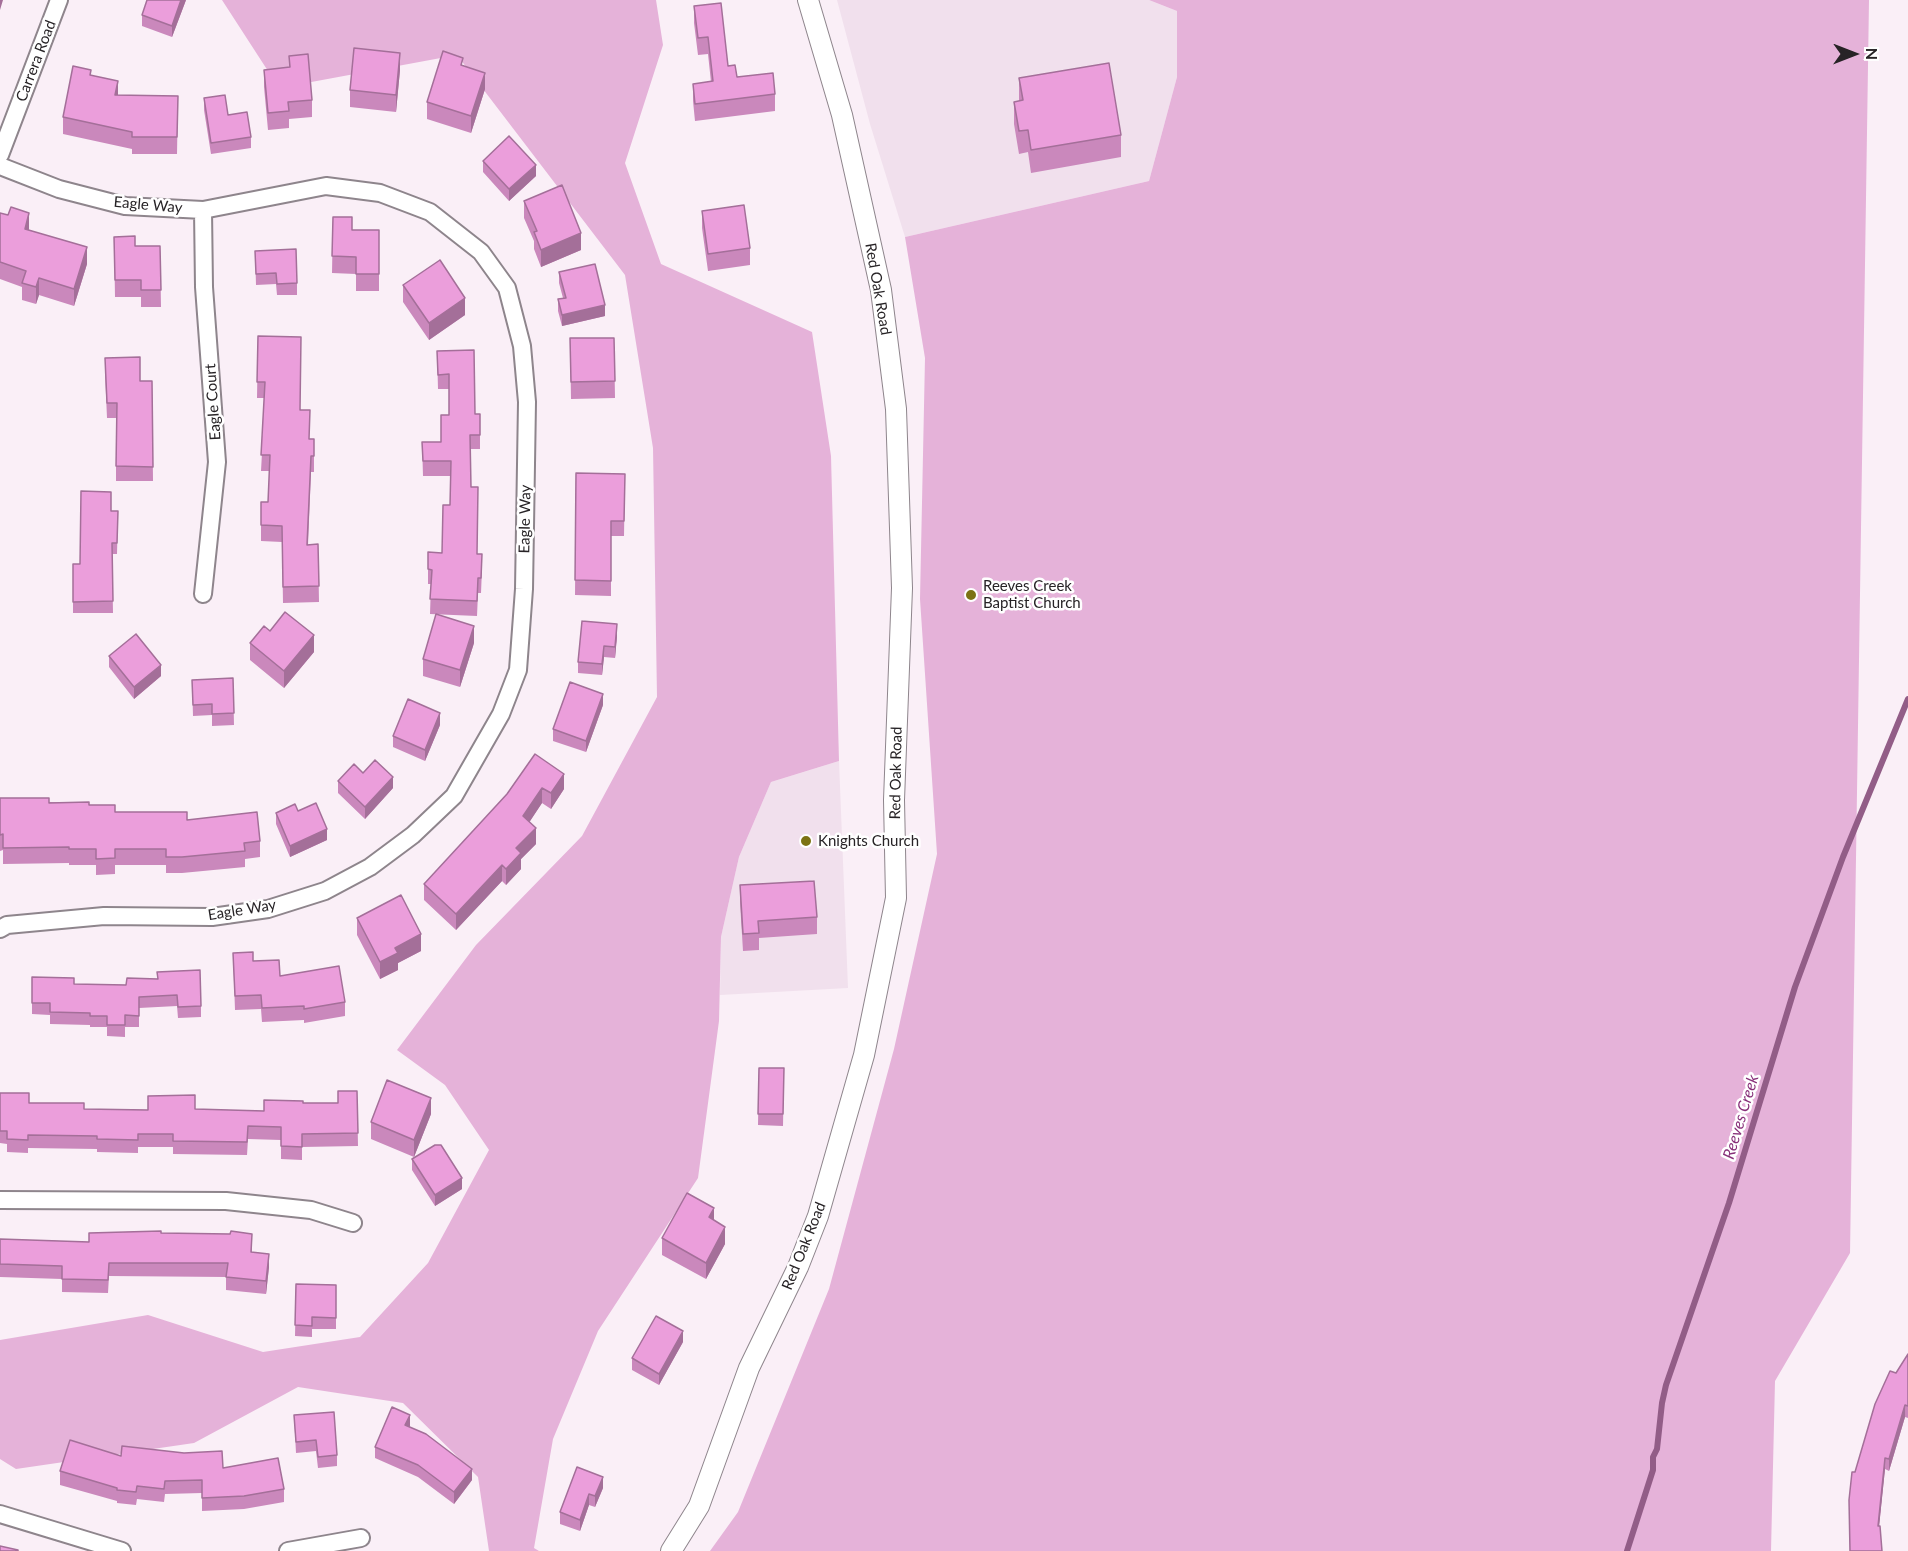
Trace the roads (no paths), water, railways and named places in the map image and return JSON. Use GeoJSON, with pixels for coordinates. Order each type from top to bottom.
{"type":"FeatureCollection","features":[{"type":"Feature","properties":{"kind":"street","name":"Carrera Road"},"geometry":{"type":"LineString","coordinates":[[0,155],[58,0]]}},
{"type":"Feature","properties":{"kind":"street","name":"Red Oak Road"},"geometry":{"type":"LineString","coordinates":[[671,1551],[699,1506],[749,1368],[798,1267],[818,1216],[864,1055],[896,898],[894,800],[902,588],[896,409],[881,290],[842,116],[808,0]]}},
{"type":"Feature","properties":{"kind":"street","name":"Eagle Way"},"geometry":{"type":"LineString","coordinates":[[0,166],[60,189],[125,206],[203,210],[326,186],[380,193],[430,212],[481,252],[507,288],[522,346],[527,402],[524,589],[518,670],[501,714],[454,796],[413,835],[378,861],[325,891],[268,909],[212,917],[104,916],[7,925],[0,929]]}},
{"type":"Feature","properties":{"kind":"street","name":"Eagle Court"},"geometry":{"type":"LineString","coordinates":[[203,210],[204,287],[217,462],[203,594]]}},
{"type":"Feature","properties":{"kind":"street"},"geometry":{"type":"LineString","coordinates":[[0,1200],[226,1201],[311,1210],[353,1223]]}},
{"type":"Feature","properties":{"kind":"street"},"geometry":{"type":"LineString","coordinates":[[0,1514],[122,1551]]}},
{"type":"Feature","properties":{"kind":"street"},"geometry":{"type":"LineString","coordinates":[[288,1551],[361,1538]]}},
{"type":"Feature","properties":{"kind":"waterway","name":"Reeves Creek"},"geometry":{"type":"LineString","coordinates":[[1627,1551],[1653,1470],[1653,1457],[1657,1449],[1666,1385],[1729,1203],[1795,987],[1843,857],[1908,699]]}},
{"type":"Feature","properties":{"kind":"place","name":"Reeves Creek Baptist Church"},"geometry":{"type":"Point","coordinates":[971,595]}},
{"type":"Feature","properties":{"kind":"place","name":"Knights Church"},"geometry":{"type":"Point","coordinates":[806,841]}}]}
